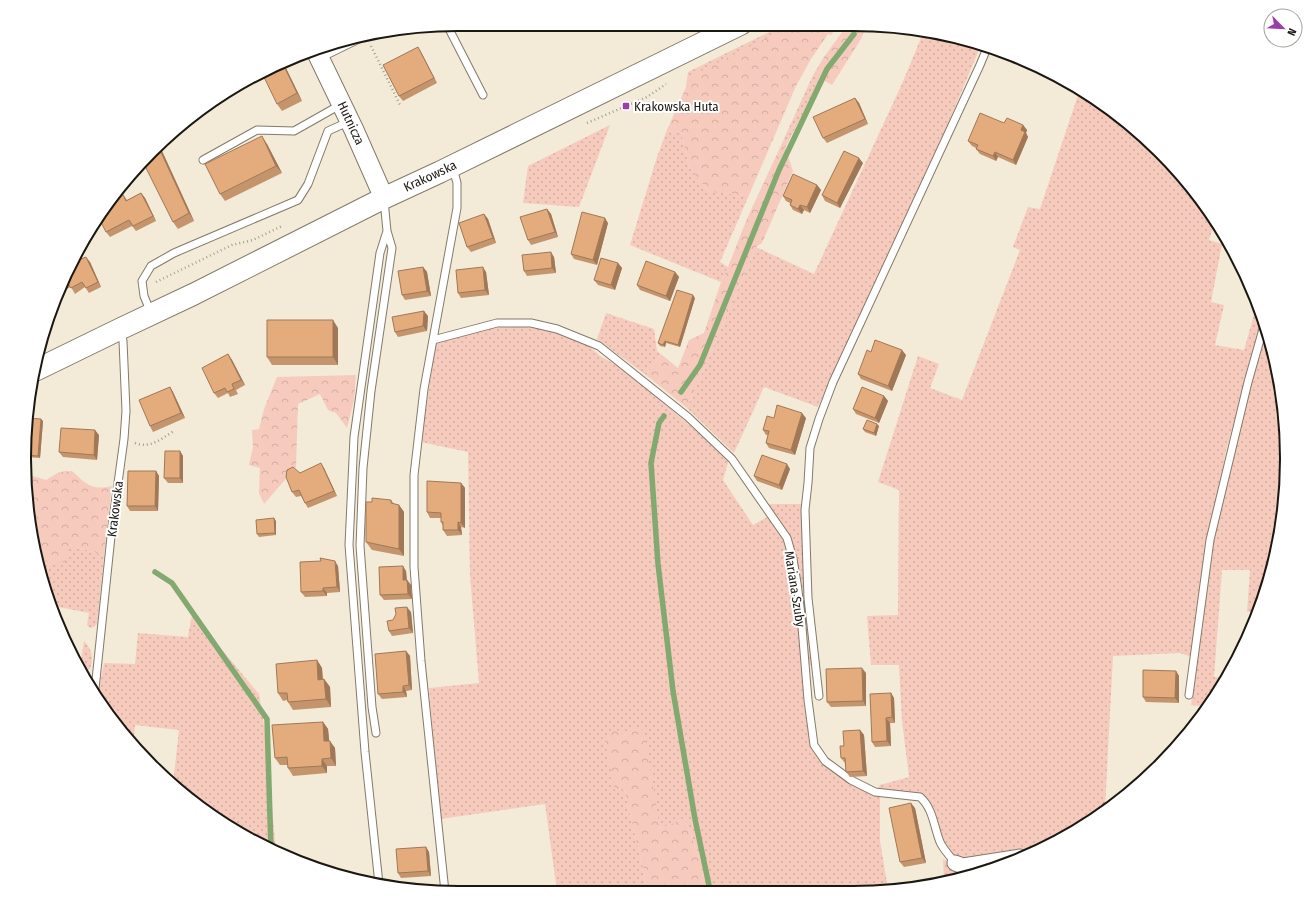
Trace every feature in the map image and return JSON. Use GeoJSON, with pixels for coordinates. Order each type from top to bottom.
{"type":"FeatureCollection","features":[{"type":"Feature","properties":{"kind":"main road","name":"Krakowska"},"geometry":{"type":"LineString","coordinates":[[41,368],[194,294],[384,198],[453,166],[727,31]]}},
{"type":"Feature","properties":{"kind":"street","name":"Hutnicza"},"geometry":{"type":"LineString","coordinates":[[318,55],[346,112],[384,198]]}},
{"type":"Feature","properties":{"kind":"street","name":"Mariana Szuby"},"geometry":{"type":"LineString","coordinates":[[955,863],[963,866],[996,861]]}},
{"type":"Feature","properties":{"kind":"lane"},"geometry":{"type":"LineString","coordinates":[[450,31],[483,95]]}},
{"type":"Feature","properties":{"kind":"lane"},"geometry":{"type":"LineString","coordinates":[[819,696],[808,598],[804,510],[810,448],[833,382],[985,53]]}},
{"type":"Feature","properties":{"kind":"lane"},"geometry":{"type":"LineString","coordinates":[[203,160],[257,130],[294,131],[346,112]]}},
{"type":"Feature","properties":{"kind":"lane"},"geometry":{"type":"LineString","coordinates":[[151,314],[143,290],[142,281],[151,266],[174,253],[298,200],[308,184],[328,132],[346,112]]}},
{"type":"Feature","properties":{"kind":"lane"},"geometry":{"type":"LineString","coordinates":[[444,885],[421,661],[414,567],[414,475],[424,389],[443,278],[457,208],[457,183],[453,166]]}},
{"type":"Feature","properties":{"kind":"lane"},"geometry":{"type":"LineString","coordinates":[[376,733],[372,707],[360,546],[363,468],[370,399],[392,248],[388,231],[384,198]]}},
{"type":"Feature","properties":{"kind":"lane"},"geometry":{"type":"LineString","coordinates":[[378,878],[365,752],[349,545],[354,437],[380,253],[388,231]]}},
{"type":"Feature","properties":{"kind":"lane","name":"Mariana Szuby"},"geometry":{"type":"LineString","coordinates":[[433,340],[497,323],[531,323],[557,329],[599,346],[688,417],[732,459],[786,538],[793,559],[801,615],[804,666],[814,745],[825,761],[851,780],[875,792],[920,797],[925,801],[940,843],[955,863]]}},
{"type":"Feature","properties":{"kind":"lane","name":"Krakowska"},"geometry":{"type":"LineString","coordinates":[[96,684],[126,411],[123,341],[120,329]]}},
{"type":"Feature","properties":{"kind":"lane"},"geometry":{"type":"LineString","coordinates":[[1189,695],[1210,540],[1248,382],[1261,335]]}},
{"type":"Feature","properties":{"kind":"path"},"geometry":{"type":"LineString","coordinates":[[370,43],[401,107]]}},
{"type":"Feature","properties":{"kind":"path"},"geometry":{"type":"LineString","coordinates":[[143,290],[170,274],[187,268],[232,245],[252,240],[286,224]]}},
{"type":"Feature","properties":{"kind":"path"},"geometry":{"type":"LineString","coordinates":[[124,439],[141,445],[154,444],[174,431]]}},
{"type":"Feature","properties":{"kind":"green space"},"geometry":{"type":"Polygon","coordinates":[[[771,31],[782,31],[686,86],[688,72],[771,31]]]}},
{"type":"Feature","properties":{"kind":"green space"},"geometry":{"type":"Polygon","coordinates":[[[781,31],[821,31],[828,34],[811,59],[796,86],[749,195],[709,192],[689,167],[681,132],[667,130],[691,76],[781,31]]]}},
{"type":"Feature","properties":{"kind":"green space"},"geometry":{"type":"Polygon","coordinates":[[[822,31],[834,31],[831,35],[822,31]]]}},
{"type":"Feature","properties":{"kind":"green space"},"geometry":{"type":"Polygon","coordinates":[[[843,31],[864,31],[832,85],[813,75],[843,31]]]}},
{"type":"Feature","properties":{"kind":"green space"},"geometry":{"type":"Polygon","coordinates":[[[922,37],[936,39],[979,51],[944,133],[818,407],[764,387],[734,453],[687,408],[756,247],[814,274],[901,86],[922,37]]]}},
{"type":"Feature","properties":{"kind":"green space"},"geometry":{"type":"Polygon","coordinates":[[[813,75],[821,79],[785,148],[783,141],[813,75]]]}},
{"type":"Feature","properties":{"kind":"green space"},"geometry":{"type":"Polygon","coordinates":[[[1078,95],[1113,119],[1155,156],[1192,198],[1208,221],[1213,228],[1209,240],[1222,244],[1211,302],[1224,305],[1215,345],[1244,350],[1254,314],[1260,332],[1226,450],[1196,623],[1192,657],[1180,653],[1113,656],[1105,803],[1066,829],[1042,842],[1015,853],[958,860],[943,841],[928,801],[924,795],[877,789],[880,785],[909,777],[902,721],[899,665],[871,665],[867,616],[898,615],[899,490],[878,482],[918,356],[939,364],[930,388],[962,400],[1020,250],[1013,247],[1028,207],[1040,209],[1078,95]]]}},
{"type":"Feature","properties":{"kind":"green space"},"geometry":{"type":"Polygon","coordinates":[[[610,125],[579,207],[523,203],[528,166],[610,125]]]}},
{"type":"Feature","properties":{"kind":"green space"},"geometry":{"type":"Polygon","coordinates":[[[667,130],[681,132],[689,167],[709,192],[749,195],[720,262],[728,267],[721,282],[630,245],[657,157],[667,130]]]}},
{"type":"Feature","properties":{"kind":"green space"},"geometry":{"type":"Polygon","coordinates":[[[783,141],[793,171],[762,243],[756,247],[687,408],[646,375],[661,354],[678,368],[689,340],[704,333],[721,282],[746,221],[783,141]]]}},
{"type":"Feature","properties":{"kind":"green space"},"geometry":{"type":"Polygon","coordinates":[[[606,313],[654,329],[657,351],[661,354],[646,375],[597,339],[606,313]]]}},
{"type":"Feature","properties":{"kind":"green space"},"geometry":{"type":"Polygon","coordinates":[[[524,327],[549,330],[576,339],[588,345],[600,356],[625,370],[729,459],[723,480],[753,525],[769,516],[783,537],[790,559],[800,627],[810,742],[820,762],[852,785],[880,797],[880,841],[887,884],[852,886],[703,886],[702,865],[685,818],[660,829],[626,736],[616,730],[615,790],[624,789],[644,871],[646,886],[556,886],[545,804],[440,819],[429,688],[479,683],[470,575],[468,452],[421,442],[436,342],[493,328],[524,327]]]}},
{"type":"Feature","properties":{"kind":"green space"},"geometry":{"type":"Polygon","coordinates":[[[1263,340],[1272,375],[1279,431],[1279,486],[1272,542],[1257,596],[1251,612],[1247,612],[1250,570],[1222,570],[1214,677],[1220,677],[1201,706],[1191,705],[1213,543],[1263,340]]]}},
{"type":"Feature","properties":{"kind":"green space"},"geometry":{"type":"Polygon","coordinates":[[[356,375],[354,400],[347,428],[336,413],[328,410],[320,394],[298,404],[296,467],[264,504],[259,493],[260,468],[249,465],[253,447],[252,430],[259,429],[264,409],[277,377],[356,375]]]}},
{"type":"Feature","properties":{"kind":"green space"},"geometry":{"type":"Polygon","coordinates":[[[72,471],[81,480],[94,487],[99,488],[112,486],[104,555],[69,545],[68,561],[53,564],[45,561],[39,542],[32,476],[46,480],[59,472],[72,471]]]}},
{"type":"Feature","properties":{"kind":"green space"},"geometry":{"type":"Polygon","coordinates":[[[769,504],[802,504],[806,601],[812,665],[807,665],[801,590],[796,554],[789,538],[769,504]]]}},
{"type":"Feature","properties":{"kind":"green space"},"geometry":{"type":"Polygon","coordinates":[[[39,542],[69,545],[104,555],[97,624],[90,628],[87,625],[89,613],[58,607],[39,542]]]}},
{"type":"Feature","properties":{"kind":"green space"},"geometry":{"type":"Polygon","coordinates":[[[192,614],[259,694],[265,731],[275,845],[245,829],[221,814],[198,798],[174,777],[179,730],[135,725],[134,736],[119,719],[99,690],[104,663],[135,664],[138,633],[188,637],[192,614]]]}},
{"type":"Feature","properties":{"kind":"green space"},"geometry":{"type":"Polygon","coordinates":[[[84,641],[89,647],[92,657],[90,669],[87,671],[81,659],[84,641]]]}},
{"type":"Feature","properties":{"kind":"green space"},"geometry":{"type":"Polygon","coordinates":[[[634,727],[644,730],[660,829],[685,818],[702,865],[703,886],[646,886],[644,871],[624,789],[615,790],[605,742],[609,731],[616,730],[626,736],[634,727]]]}},
{"type":"Feature","properties":{"kind":"green space"},"geometry":{"type":"Polygon","coordinates":[[[943,859],[965,869],[965,870],[944,876],[943,859]]]}},
{"type":"Feature","properties":{"kind":"building"},"geometry":{"type":"Polygon","coordinates":[[[418,47],[434,78],[399,96],[383,65],[418,47]]]}},
{"type":"Feature","properties":{"kind":"building"},"geometry":{"type":"Polygon","coordinates":[[[285,68],[297,93],[277,104],[264,78],[285,68]]]}},
{"type":"Feature","properties":{"kind":"building"},"geometry":{"type":"Polygon","coordinates":[[[855,98],[865,119],[823,138],[813,117],[855,98]]]}},
{"type":"Feature","properties":{"kind":"building"},"geometry":{"type":"Polygon","coordinates":[[[980,113],[1004,123],[1007,118],[1023,125],[1021,130],[1025,132],[1013,160],[995,152],[993,156],[976,149],[978,145],[968,141],[980,113]]]}},
{"type":"Feature","properties":{"kind":"building"},"geometry":{"type":"Polygon","coordinates":[[[262,136],[276,166],[220,194],[205,164],[262,136]]]}},
{"type":"Feature","properties":{"kind":"building"},"geometry":{"type":"Polygon","coordinates":[[[844,151],[859,158],[837,203],[822,195],[844,151]]]}},
{"type":"Feature","properties":{"kind":"building"},"geometry":{"type":"Polygon","coordinates":[[[161,152],[189,213],[173,222],[146,167],[161,152]]]}},
{"type":"Feature","properties":{"kind":"building"},"geometry":{"type":"Polygon","coordinates":[[[793,174],[817,185],[807,207],[800,205],[798,209],[790,205],[792,200],[783,196],[793,174]]]}},
{"type":"Feature","properties":{"kind":"building"},"geometry":{"type":"Polygon","coordinates":[[[141,193],[153,216],[133,226],[129,220],[106,232],[102,223],[122,194],[126,201],[141,193]]]}},
{"type":"Feature","properties":{"kind":"building"},"geometry":{"type":"Polygon","coordinates":[[[547,209],[555,232],[528,240],[520,217],[547,209]]]}},
{"type":"Feature","properties":{"kind":"building"},"geometry":{"type":"Polygon","coordinates":[[[582,212],[605,218],[593,260],[571,254],[582,212]]]}},
{"type":"Feature","properties":{"kind":"building"},"geometry":{"type":"Polygon","coordinates":[[[484,214],[493,238],[467,247],[459,223],[484,214]]]}},
{"type":"Feature","properties":{"kind":"building"},"geometry":{"type":"Polygon","coordinates":[[[551,252],[552,268],[524,271],[522,255],[551,252]]]}},
{"type":"Feature","properties":{"kind":"building"},"geometry":{"type":"Polygon","coordinates":[[[86,257],[98,282],[86,288],[82,282],[71,288],[69,284],[75,269],[81,258],[86,257]]]}},
{"type":"Feature","properties":{"kind":"building"},"geometry":{"type":"Polygon","coordinates":[[[601,258],[618,263],[611,285],[594,280],[601,258]]]}},
{"type":"Feature","properties":{"kind":"building"},"geometry":{"type":"Polygon","coordinates":[[[646,261],[675,272],[666,296],[637,285],[646,261]]]}},
{"type":"Feature","properties":{"kind":"building"},"geometry":{"type":"Polygon","coordinates":[[[423,267],[427,291],[402,295],[398,271],[423,267]]]}},
{"type":"Feature","properties":{"kind":"building"},"geometry":{"type":"Polygon","coordinates":[[[483,267],[485,290],[458,293],[456,270],[483,267]]]}},
{"type":"Feature","properties":{"kind":"building"},"geometry":{"type":"Polygon","coordinates":[[[677,290],[693,295],[678,345],[665,341],[663,345],[658,343],[677,290]]]}},
{"type":"Feature","properties":{"kind":"building"},"geometry":{"type":"Polygon","coordinates":[[[424,311],[423,326],[395,332],[392,317],[424,311]]]}},
{"type":"Feature","properties":{"kind":"building"},"geometry":{"type":"Polygon","coordinates":[[[267,320],[333,320],[333,357],[267,357],[267,320]]]}},
{"type":"Feature","properties":{"kind":"building"},"geometry":{"type":"Polygon","coordinates":[[[875,340],[902,350],[888,386],[858,374],[867,350],[871,352],[875,340]]]}},
{"type":"Feature","properties":{"kind":"building"},"geometry":{"type":"Polygon","coordinates":[[[228,354],[241,380],[232,384],[234,389],[227,392],[225,388],[214,393],[202,368],[228,354]]]}},
{"type":"Feature","properties":{"kind":"building"},"geometry":{"type":"Polygon","coordinates":[[[170,387],[181,413],[150,426],[139,400],[170,387]]]}},
{"type":"Feature","properties":{"kind":"building"},"geometry":{"type":"Polygon","coordinates":[[[862,387],[884,396],[875,418],[853,409],[862,387]]]}},
{"type":"Feature","properties":{"kind":"building"},"geometry":{"type":"Polygon","coordinates":[[[777,405],[802,413],[791,450],[766,443],[769,431],[763,430],[767,416],[774,418],[777,405]]]}},
{"type":"Feature","properties":{"kind":"building"},"geometry":{"type":"Polygon","coordinates":[[[33,418],[41,419],[38,456],[31,456],[33,418]]]}},
{"type":"Feature","properties":{"kind":"building"},"geometry":{"type":"Polygon","coordinates":[[[867,420],[877,424],[874,433],[863,429],[867,420]]]}},
{"type":"Feature","properties":{"kind":"building"},"geometry":{"type":"Polygon","coordinates":[[[61,428],[95,430],[94,455],[59,452],[61,428]]]}},
{"type":"Feature","properties":{"kind":"building"},"geometry":{"type":"Polygon","coordinates":[[[165,451],[180,451],[180,478],[164,478],[165,451]]]}},
{"type":"Feature","properties":{"kind":"building"},"geometry":{"type":"Polygon","coordinates":[[[762,455],[787,464],[779,485],[754,476],[762,455]]]}},
{"type":"Feature","properties":{"kind":"building"},"geometry":{"type":"Polygon","coordinates":[[[321,463],[334,491],[305,503],[299,490],[292,492],[286,477],[287,470],[293,467],[300,473],[321,463]]]}},
{"type":"Feature","properties":{"kind":"building"},"geometry":{"type":"Polygon","coordinates":[[[128,471],[156,471],[155,506],[127,506],[128,471]]]}},
{"type":"Feature","properties":{"kind":"building"},"geometry":{"type":"Polygon","coordinates":[[[427,481],[461,483],[461,523],[458,522],[458,530],[443,530],[441,513],[427,512],[427,481]]]}},
{"type":"Feature","properties":{"kind":"building"},"geometry":{"type":"Polygon","coordinates":[[[372,498],[391,500],[391,503],[399,505],[399,549],[366,542],[366,502],[372,502],[372,498]]]}},
{"type":"Feature","properties":{"kind":"building"},"geometry":{"type":"Polygon","coordinates":[[[274,518],[275,533],[257,534],[256,520],[274,518]]]}},
{"type":"Feature","properties":{"kind":"building"},"geometry":{"type":"Polygon","coordinates":[[[320,558],[335,561],[337,587],[323,588],[323,591],[301,592],[300,562],[321,561],[320,558]]]}},
{"type":"Feature","properties":{"kind":"building"},"geometry":{"type":"Polygon","coordinates":[[[403,566],[403,580],[407,580],[408,594],[380,595],[379,567],[403,566]]]}},
{"type":"Feature","properties":{"kind":"building"},"geometry":{"type":"Polygon","coordinates":[[[407,607],[409,628],[389,631],[387,621],[393,620],[396,614],[395,608],[407,607]]]}},
{"type":"Feature","properties":{"kind":"building"},"geometry":{"type":"Polygon","coordinates":[[[406,651],[409,685],[403,686],[403,692],[378,694],[375,654],[406,651]]]}},
{"type":"Feature","properties":{"kind":"building"},"geometry":{"type":"Polygon","coordinates":[[[317,660],[318,680],[324,679],[326,699],[288,702],[287,693],[278,693],[276,664],[317,660]]]}},
{"type":"Feature","properties":{"kind":"building"},"geometry":{"type":"Polygon","coordinates":[[[862,668],[863,701],[827,702],[826,669],[862,668]]]}},
{"type":"Feature","properties":{"kind":"building"},"geometry":{"type":"Polygon","coordinates":[[[1143,670],[1176,671],[1175,698],[1143,697],[1143,670]]]}},
{"type":"Feature","properties":{"kind":"building"},"geometry":{"type":"Polygon","coordinates":[[[891,693],[892,717],[886,718],[887,741],[872,742],[870,694],[891,693]]]}},
{"type":"Feature","properties":{"kind":"building"},"geometry":{"type":"Polygon","coordinates":[[[323,722],[324,741],[330,741],[331,758],[322,759],[322,766],[288,768],[287,757],[275,758],[272,725],[323,722]]]}},
{"type":"Feature","properties":{"kind":"building"},"geometry":{"type":"Polygon","coordinates":[[[860,730],[863,771],[846,772],[845,758],[841,758],[840,746],[844,746],[843,731],[860,730]]]}},
{"type":"Feature","properties":{"kind":"building"},"geometry":{"type":"Polygon","coordinates":[[[911,803],[922,858],[900,862],[889,808],[911,803]]]}},
{"type":"Feature","properties":{"kind":"building"},"geometry":{"type":"Polygon","coordinates":[[[426,847],[428,871],[398,873],[396,849],[426,847]]]}},
{"type":"Feature","properties":{"kind":"waterway"},"geometry":{"type":"LineString","coordinates":[[681,392],[700,365],[779,170],[827,69],[854,34]]}},
{"type":"Feature","properties":{"kind":"waterway"},"geometry":{"type":"LineString","coordinates":[[664,416],[659,423],[651,463],[658,564],[673,691],[695,819],[709,886]]}},
{"type":"Feature","properties":{"kind":"waterway"},"geometry":{"type":"LineString","coordinates":[[155,572],[172,583],[267,719],[271,843]]}},
{"type":"Feature","properties":{"kind":"place","name":"Krakowska Huta"},"geometry":{"type":"Point","coordinates":[626,106]}}]}
